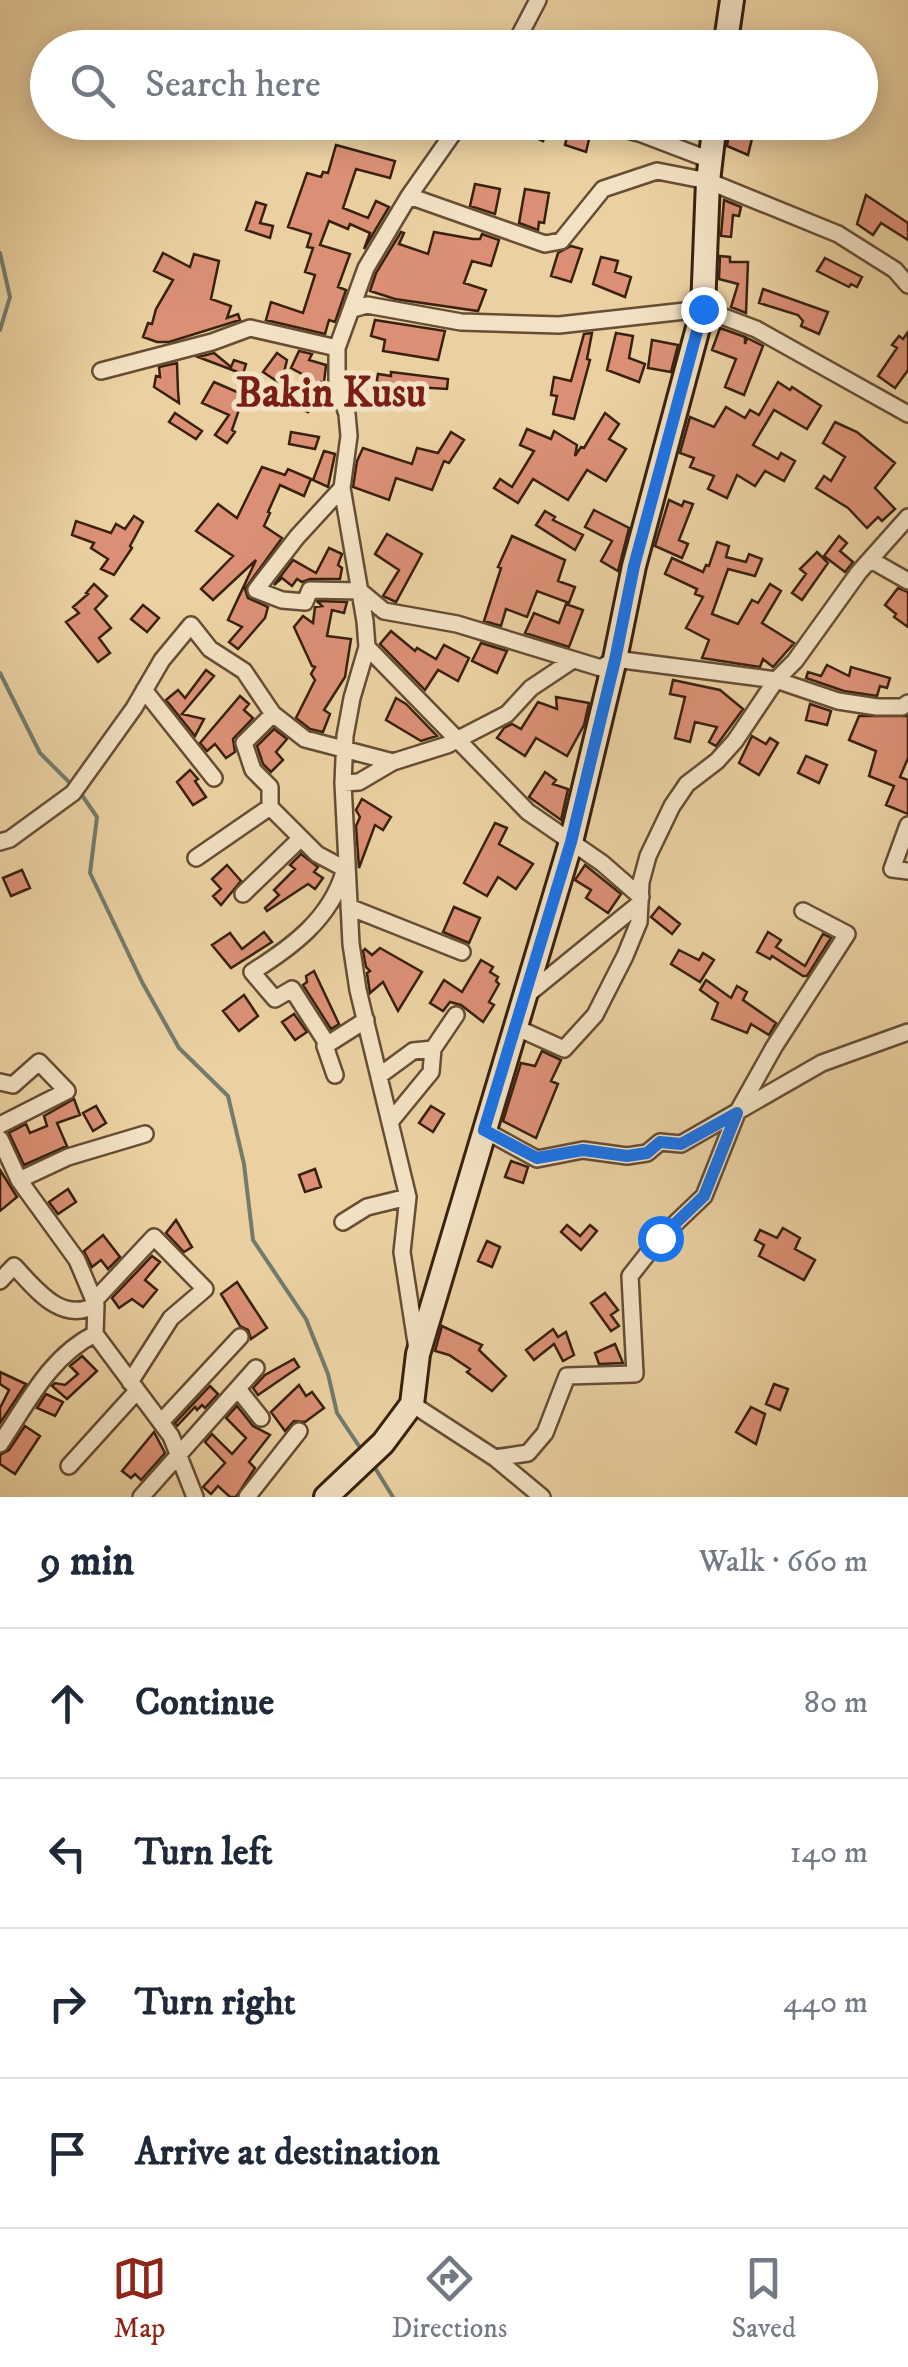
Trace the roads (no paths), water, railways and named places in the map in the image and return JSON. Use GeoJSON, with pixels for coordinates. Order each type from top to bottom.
{"type":"FeatureCollection","features":[{"type":"Feature","properties":{"kind":"street"},"geometry":{"type":"LineString","coordinates":[[522,30],[538,0]]}},
{"type":"Feature","properties":{"kind":"street"},"geometry":{"type":"LineString","coordinates":[[728,30],[732,0]]}},
{"type":"Feature","properties":{"kind":"street"},"geometry":{"type":"LineString","coordinates":[[418,1354],[402,1252],[408,1197],[351,944],[344,747],[352,698],[367,648],[342,488],[348,414],[337,384],[338,348],[366,268],[448,140]]}},
{"type":"Feature","properties":{"kind":"street"},"geometry":{"type":"LineString","coordinates":[[650,140],[838,234],[895,270],[908,285]]}},
{"type":"Feature","properties":{"kind":"street"},"geometry":{"type":"LineString","coordinates":[[335,1493],[383,1444],[412,1404],[418,1354],[571,842],[634,566],[703,309],[713,140]]}},
{"type":"Feature","properties":{"kind":"street"},"geometry":{"type":"LineString","coordinates":[[409,196],[545,244],[561,241],[603,189],[617,182],[657,171],[709,171]]}},
{"type":"Feature","properties":{"kind":"street"},"geometry":{"type":"LineString","coordinates":[[353,309],[368,305],[461,322],[558,325],[703,309],[756,329],[908,414]]}},
{"type":"Feature","properties":{"kind":"street"},"geometry":{"type":"LineString","coordinates":[[101,371],[250,328],[338,348]]}},
{"type":"Feature","properties":{"kind":"street"},"geometry":{"type":"LineString","coordinates":[[342,488],[256,590],[282,600],[305,602],[310,590],[360,591],[384,611],[457,624],[601,668],[615,660],[776,680],[838,701],[877,707],[902,707],[908,703]]}},
{"type":"Feature","properties":{"kind":"street"},"geometry":{"type":"LineString","coordinates":[[515,1027],[564,1049],[595,1015],[639,922],[648,856],[672,806],[687,784],[735,741],[776,680],[908,518]]}},
{"type":"Feature","properties":{"kind":"street"},"geometry":{"type":"LineString","coordinates":[[871,560],[908,581]]}},
{"type":"Feature","properties":{"kind":"street"},"geometry":{"type":"LineString","coordinates":[[0,842],[10,839],[74,793],[162,660],[191,625],[210,649],[244,672],[273,714],[305,739],[393,762]]}},
{"type":"Feature","properties":{"kind":"street"},"geometry":{"type":"LineString","coordinates":[[367,648],[528,812],[602,863],[640,900]]}},
{"type":"Feature","properties":{"kind":"street"},"geometry":{"type":"LineString","coordinates":[[343,783],[360,782],[393,762],[459,739],[507,714],[532,688],[573,660]]}},
{"type":"Feature","properties":{"kind":"street"},"geometry":{"type":"LineString","coordinates":[[144,690],[214,778]]}},
{"type":"Feature","properties":{"kind":"street"},"geometry":{"type":"LineString","coordinates":[[273,714],[244,743],[254,770],[270,787],[270,807],[317,854],[346,866]]}},
{"type":"Feature","properties":{"kind":"street"},"geometry":{"type":"LineString","coordinates":[[196,858],[270,807]]}},
{"type":"Feature","properties":{"kind":"street"},"geometry":{"type":"LineString","coordinates":[[908,825],[892,869],[908,871]]}},
{"type":"Feature","properties":{"kind":"street"},"geometry":{"type":"LineString","coordinates":[[242,894],[300,838]]}},
{"type":"Feature","properties":{"kind":"street"},"geometry":{"type":"LineString","coordinates":[[328,1045],[292,989],[275,999],[252,972],[314,927],[339,889],[346,866]]}},
{"type":"Feature","properties":{"kind":"street"},"geometry":{"type":"LineString","coordinates":[[525,996],[640,900]]}},
{"type":"Feature","properties":{"kind":"street"},"geometry":{"type":"LineString","coordinates":[[349,906],[462,952]]}},
{"type":"Feature","properties":{"kind":"street"},"geometry":{"type":"LineString","coordinates":[[494,1458],[528,1453],[544,1433],[567,1376],[634,1374],[630,1276],[660,1238],[704,1196],[737,1113],[774,1046],[847,934],[802,910]]}},
{"type":"Feature","properties":{"kind":"street"},"geometry":{"type":"LineString","coordinates":[[390,1122],[431,1072],[433,1050],[456,1014]]}},
{"type":"Feature","properties":{"kind":"street"},"geometry":{"type":"LineString","coordinates":[[335,1075],[325,1046],[366,1020]]}},
{"type":"Feature","properties":{"kind":"street"},"geometry":{"type":"LineString","coordinates":[[484,1130],[537,1158],[583,1150],[627,1156],[647,1153],[660,1142],[681,1144],[822,1063],[908,1032]]}},
{"type":"Feature","properties":{"kind":"street"},"geometry":{"type":"LineString","coordinates":[[380,1076],[413,1050],[433,1050]]}},
{"type":"Feature","properties":{"kind":"street"},"geometry":{"type":"LineString","coordinates":[[0,1082],[13,1085],[39,1062],[67,1091],[0,1125]]}},
{"type":"Feature","properties":{"kind":"street"},"geometry":{"type":"LineString","coordinates":[[0,1186],[68,1157],[144,1134]]}},
{"type":"Feature","properties":{"kind":"street"},"geometry":{"type":"LineString","coordinates":[[0,1139],[17,1177],[77,1260],[95,1303],[95,1334],[171,1436],[194,1497]]}},
{"type":"Feature","properties":{"kind":"street"},"geometry":{"type":"LineString","coordinates":[[342,1222],[368,1207],[408,1197]]}},
{"type":"Feature","properties":{"kind":"street"},"geometry":{"type":"LineString","coordinates":[[0,1280],[14,1266],[54,1307],[84,1312],[154,1237],[205,1288],[171,1318],[134,1386],[70,1466]]}},
{"type":"Feature","properties":{"kind":"street"},"geometry":{"type":"LineString","coordinates":[[0,1444],[52,1367],[78,1342],[95,1334]]}},
{"type":"Feature","properties":{"kind":"street"},"geometry":{"type":"LineString","coordinates":[[161,1422],[240,1337]]}},
{"type":"Feature","properties":{"kind":"street"},"geometry":{"type":"LineString","coordinates":[[142,1497],[256,1368]]}},
{"type":"Feature","properties":{"kind":"street"},"geometry":{"type":"LineString","coordinates":[[238,1389],[261,1418]]}},
{"type":"Feature","properties":{"kind":"street"},"geometry":{"type":"LineString","coordinates":[[412,1404],[494,1458],[542,1497]]}},
{"type":"Feature","properties":{"kind":"street"},"geometry":{"type":"LineString","coordinates":[[0,1410],[19,1416]]}},
{"type":"Feature","properties":{"kind":"street"},"geometry":{"type":"LineString","coordinates":[[247,1497],[299,1431]]}},
{"type":"Feature","properties":{"kind":"waterway"},"geometry":{"type":"LineString","coordinates":[[0,253],[10,297],[0,330]]}},
{"type":"Feature","properties":{"kind":"waterway"},"geometry":{"type":"LineString","coordinates":[[0,673],[40,753],[72,785]]}},
{"type":"Feature","properties":{"kind":"waterway"},"geometry":{"type":"LineString","coordinates":[[79,791],[97,817],[90,873],[142,982],[179,1048],[228,1096],[244,1164],[253,1240],[306,1319],[328,1374],[337,1413],[363,1452]]}},
{"type":"Feature","properties":{"kind":"waterway"},"geometry":{"type":"LineString","coordinates":[[372,1463],[393,1497]]}},
{"type":"Feature","properties":{"kind":"district","name":"Bakin Kusu"},"geometry":{"type":"Point","coordinates":[331,391]}}]}
